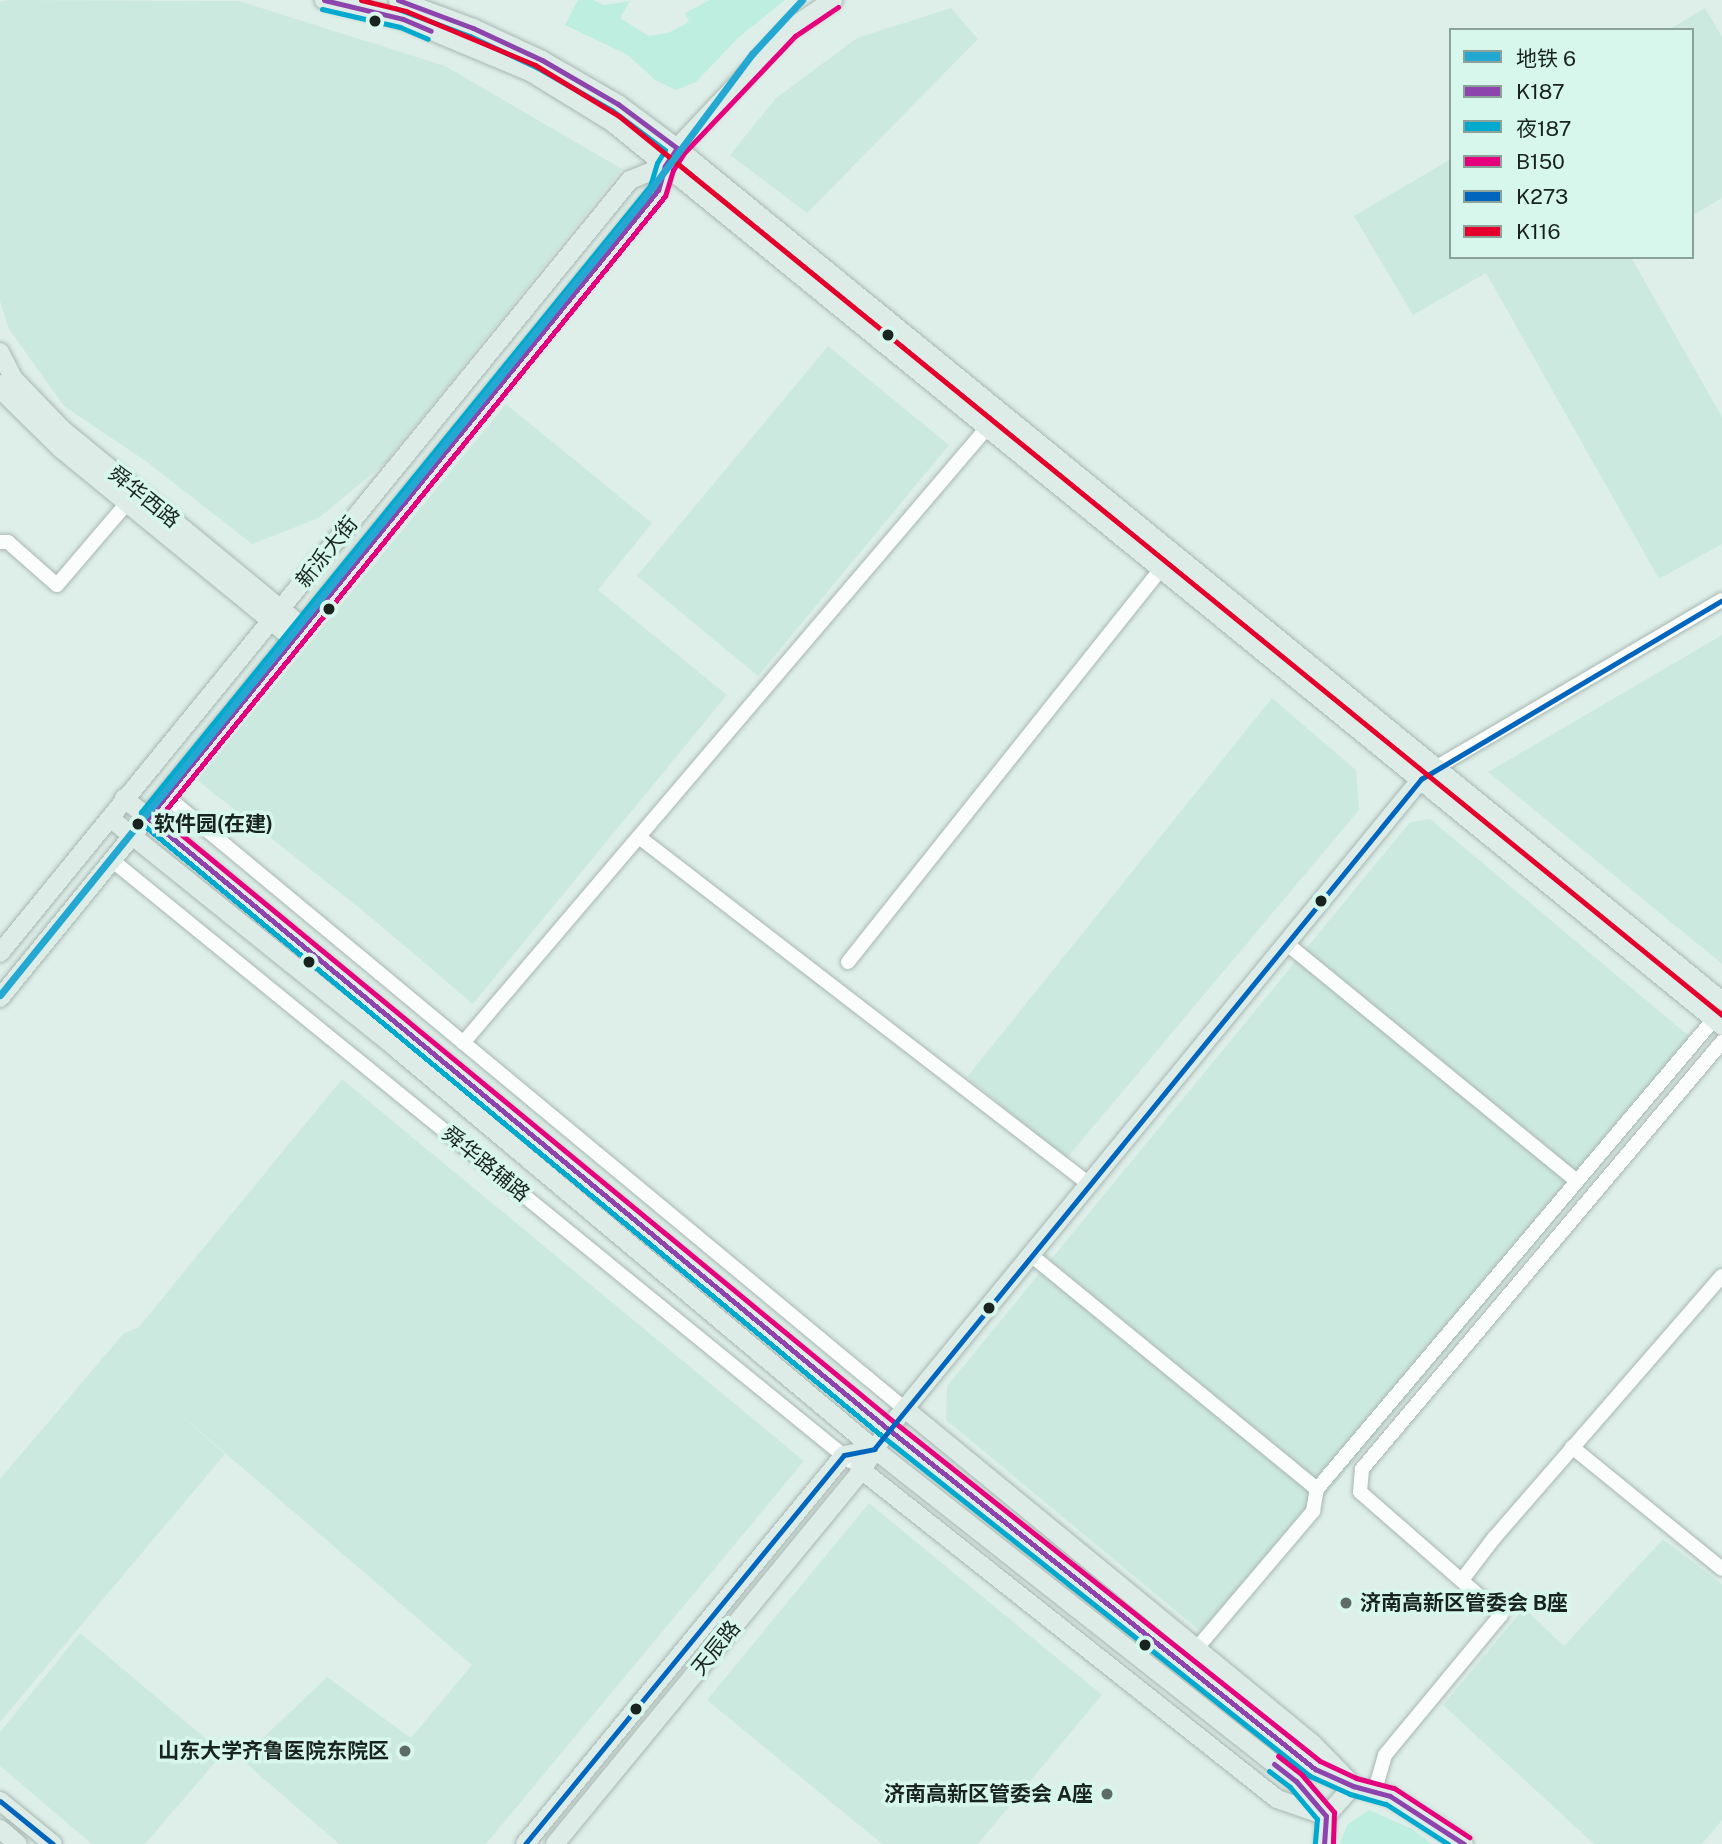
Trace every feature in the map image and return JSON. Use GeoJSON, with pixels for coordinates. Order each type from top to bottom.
{"type":"FeatureCollection","features":[{"type":"Feature","properties":{"kind":"main road"},"geometry":{"type":"LineString","coordinates":[[324,0],[403,19],[532,73],[613,123],[1718,1023]]}},
{"type":"Feature","properties":{"kind":"main road"},"geometry":{"type":"LineString","coordinates":[[398,0],[473,28],[542,60],[618,104],[677,148],[1722,1001]]}},
{"type":"Feature","properties":{"kind":"main road","name":"新泺大街"},"geometry":{"type":"LineString","coordinates":[[0,998],[658,190],[665,166],[677,148],[789,29],[833,0]]}},
{"type":"Feature","properties":{"kind":"main road","name":"新泺大街"},"geometry":{"type":"LineString","coordinates":[[0,953],[630,180],[665,166]]}},
{"type":"Feature","properties":{"kind":"main road","name":"舜华西路"},"geometry":{"type":"LineString","coordinates":[[0,352],[14,379],[63,430],[298,633]]}},
{"type":"Feature","properties":{"kind":"main road","name":"舜华西路"},"geometry":{"type":"LineString","coordinates":[[0,384],[8,397],[61,449],[127,503],[276,615]]}},
{"type":"Feature","properties":{"kind":"main road","name":"天辰路"},"geometry":{"type":"LineString","coordinates":[[555,1844],[860,1469],[888,1429],[1286,943],[1421,779],[1437,767]]}},
{"type":"Feature","properties":{"kind":"main road"},"geometry":{"type":"LineString","coordinates":[[124,798],[888,1429],[1307,1763],[1353,1786],[1375,1790],[1464,1844]]}},
{"type":"Feature","properties":{"kind":"main road"},"geometry":{"type":"LineString","coordinates":[[110,818],[397,1049],[874,1449],[1296,1781],[1326,1816]]}},
{"type":"Feature","properties":{"kind":"main road"},"geometry":{"type":"LineString","coordinates":[[905,1409],[1314,1744],[1353,1786]]}},
{"type":"Feature","properties":{"kind":"main road"},"geometry":{"type":"LineString","coordinates":[[844,1455],[874,1449]]}},
{"type":"Feature","properties":{"kind":"main road","name":"天辰路"},"geometry":{"type":"LineString","coordinates":[[525,1844],[844,1455]]}},
{"type":"Feature","properties":{"kind":"main road"},"geometry":{"type":"LineString","coordinates":[[860,1469],[1277,1799],[1326,1816]]}},
{"type":"Feature","properties":{"kind":"main road"},"geometry":{"type":"LineString","coordinates":[[1324,1844],[1326,1816],[1353,1786]]}},
{"type":"Feature","properties":{"kind":"main road"},"geometry":{"type":"LineString","coordinates":[[0,1801],[53,1844]]}},
{"type":"Feature","properties":{"kind":"main road"},"geometry":{"type":"LineString","coordinates":[[0,1829],[18,1844]]}},
{"type":"Feature","properties":{"kind":"street"},"geometry":{"type":"LineString","coordinates":[[463,1043],[986,429]]}},
{"type":"Feature","properties":{"kind":"street"},"geometry":{"type":"LineString","coordinates":[[3,540],[57,585],[127,503]]}},
{"type":"Feature","properties":{"kind":"street"},"geometry":{"type":"LineString","coordinates":[[848,962],[1160,570]]}},
{"type":"Feature","properties":{"kind":"street","name":"天辰路"},"geometry":{"type":"LineString","coordinates":[[1437,767],[1722,600]]}},
{"type":"Feature","properties":{"kind":"street"},"geometry":{"type":"LineString","coordinates":[[166,796],[905,1409]]}},
{"type":"Feature","properties":{"kind":"street"},"geometry":{"type":"LineString","coordinates":[[639,837],[1089,1184]]}},
{"type":"Feature","properties":{"kind":"street","name":"舜华路辅路"},"geometry":{"type":"LineString","coordinates":[[113,861],[860,1469]]}},
{"type":"Feature","properties":{"kind":"street"},"geometry":{"type":"LineString","coordinates":[[1286,943],[1577,1181]]}},
{"type":"Feature","properties":{"kind":"street"},"geometry":{"type":"LineString","coordinates":[[1197,1648],[1313,1511],[1317,1489],[1577,1181],[1718,1023]]}},
{"type":"Feature","properties":{"kind":"street"},"geometry":{"type":"LineString","coordinates":[[1375,1790],[1385,1755],[1501,1615],[1360,1492],[1362,1469],[1722,1042]]}},
{"type":"Feature","properties":{"kind":"street"},"geometry":{"type":"LineString","coordinates":[[1031,1255],[1317,1489]]}},
{"type":"Feature","properties":{"kind":"street"},"geometry":{"type":"LineString","coordinates":[[1462,1580],[1494,1538],[1722,1276]]}},
{"type":"Feature","properties":{"kind":"street"},"geometry":{"type":"LineString","coordinates":[[1572,1447],[1722,1569]]}},
{"type":"Feature","properties":{"kind":"shaded area"},"geometry":{"type":"Polygon","coordinates":[[[578,0],[593,0],[604,5],[630,1],[620,18],[649,36],[668,33],[689,22],[685,13],[710,0],[785,0],[739,37],[696,82],[676,90],[655,80],[628,55],[565,25],[578,0]]]}},
{"type":"Feature","properties":{"kind":"shaded area"},"geometry":{"type":"Polygon","coordinates":[[[239,1],[445,66],[622,169],[385,463],[319,518],[252,544],[147,462],[64,406],[9,329],[0,301],[0,2],[239,1]]]}},
{"type":"Feature","properties":{"kind":"shaded area"},"geometry":{"type":"Polygon","coordinates":[[[951,8],[978,39],[807,213],[730,155],[776,98],[857,38],[951,8]]]}},
{"type":"Feature","properties":{"kind":"shaded area"},"geometry":{"type":"Polygon","coordinates":[[[1705,8],[1722,37],[1722,198],[1694,215],[1694,28],[1671,28],[1705,8]]]}},
{"type":"Feature","properties":{"kind":"shaded area"},"geometry":{"type":"Polygon","coordinates":[[[1449,160],[1449,259],[1632,259],[1722,417],[1722,544],[1659,579],[1486,273],[1413,315],[1354,216],[1449,160]]]}},
{"type":"Feature","properties":{"kind":"shaded area"},"geometry":{"type":"Polygon","coordinates":[[[828,346],[949,445],[758,676],[637,576],[828,346]]]}},
{"type":"Feature","properties":{"kind":"shaded area"},"geometry":{"type":"Polygon","coordinates":[[[506,404],[652,523],[598,590],[727,695],[473,1004],[362,910],[197,780],[506,404]]]}},
{"type":"Feature","properties":{"kind":"shaded area"},"geometry":{"type":"Polygon","coordinates":[[[1722,635],[1722,964],[1488,772],[1722,635]]]}},
{"type":"Feature","properties":{"kind":"shaded area"},"geometry":{"type":"Polygon","coordinates":[[[1272,698],[1356,770],[1359,810],[1066,1159],[967,1077],[1272,698]]]}},
{"type":"Feature","properties":{"kind":"shaded area"},"geometry":{"type":"Polygon","coordinates":[[[1430,819],[1701,1046],[1207,1637],[946,1420],[947,1386],[1410,822],[1430,819]]]}},
{"type":"Feature","properties":{"kind":"shaded area"},"geometry":{"type":"Polygon","coordinates":[[[342,1079],[804,1461],[486,1844],[339,1844],[241,1759],[327,1677],[411,1738],[472,1665],[160,1397],[225,1454],[0,1722],[0,1479],[124,1333],[138,1328],[342,1079]]]}},
{"type":"Feature","properties":{"kind":"shaded area"},"geometry":{"type":"Polygon","coordinates":[[[869,1503],[1102,1695],[978,1844],[882,1844],[707,1700],[869,1503]]]}},
{"type":"Feature","properties":{"kind":"shaded area"},"geometry":{"type":"Polygon","coordinates":[[[1663,1539],[1722,1584],[1722,1820],[1702,1844],[1594,1844],[1443,1705],[1524,1608],[1564,1646],[1663,1539]]]}},
{"type":"Feature","properties":{"kind":"shaded area"},"geometry":{"type":"Polygon","coordinates":[[[80,1633],[223,1753],[145,1844],[92,1844],[0,1766],[0,1732],[80,1633]]]}},
{"type":"Feature","properties":{"kind":"shaded area"},"geometry":{"type":"Polygon","coordinates":[[[1369,1810],[1412,1829],[1432,1844],[1340,1844],[1347,1825],[1369,1810]]]}},
{"type":"Feature","properties":{"kind":"metro line","name":"6"},"geometry":{"type":"LineString","coordinates":[[0,995],[642,201],[752,54],[802,0]]}},
{"type":"Feature","properties":{"kind":"transit line","name":"K187"},"geometry":{"type":"LineString","coordinates":[[324,0],[403,19],[431,31]]}},
{"type":"Feature","properties":{"kind":"transit line","name":"K116"},"geometry":{"type":"LineString","coordinates":[[361,0],[406,11],[535,65],[619,116],[1722,1015]]}},
{"type":"Feature","properties":{"kind":"transit line","name":"K187"},"geometry":{"type":"LineString","coordinates":[[398,0],[473,28],[542,60],[618,104],[677,148],[665,166],[658,190],[148,818],[888,1429],[1315,1769],[1353,1786],[1390,1796],[1464,1844]]}},
{"type":"Feature","properties":{"kind":"transit line","name":"B150"},"geometry":{"type":"LineString","coordinates":[[838,7],[795,36],[684,153],[673,170],[665,196],[160,817],[894,1422],[1320,1761],[1356,1778],[1394,1788],[1469,1837]]}},
{"type":"Feature","properties":{"kind":"transit line","name":"夜187"},"geometry":{"type":"LineString","coordinates":[[395,8],[470,36],[538,68],[613,111],[665,150],[657,163],[650,186],[141,812],[140,822],[882,1436],[1310,1776],[1350,1794],[1386,1804],[1448,1844]]}},
{"type":"Feature","properties":{"kind":"transit line","name":"夜187"},"geometry":{"type":"LineString","coordinates":[[322,9],[400,27],[428,39]]}},
{"type":"Feature","properties":{"kind":"transit line","name":"K273"},"geometry":{"type":"LineString","coordinates":[[525,1844],[844,1455],[874,1449],[1421,779],[1722,600]]}},
{"type":"Feature","properties":{"kind":"transit line","name":"B150"},"geometry":{"type":"LineString","coordinates":[[1278,1756],[1302,1775],[1334,1812],[1333,1844]]}},
{"type":"Feature","properties":{"kind":"transit line","name":"K187"},"geometry":{"type":"LineString","coordinates":[[1274,1764],[1296,1781],[1326,1816],[1324,1844]]}},
{"type":"Feature","properties":{"kind":"transit line","name":"夜187"},"geometry":{"type":"LineString","coordinates":[[1269,1771],[1290,1787],[1317,1819],[1315,1843]]}},
{"type":"Feature","properties":{"kind":"transit line","name":"K273"},"geometry":{"type":"LineString","coordinates":[[0,1801],[53,1844]]}},
{"type":"Feature","properties":{"kind":"place","name":"软件园(在建)"},"geometry":{"type":"Point","coordinates":[138,824]}},
{"type":"Feature","properties":{"kind":"place","name":"济南高新区管委会 B座"},"geometry":{"type":"Point","coordinates":[1346,1603]}},
{"type":"Feature","properties":{"kind":"place","name":"山东大学齐鲁医院东院区"},"geometry":{"type":"Point","coordinates":[405,1751]}},
{"type":"Feature","properties":{"kind":"place","name":"济南高新区管委会 A座"},"geometry":{"type":"Point","coordinates":[1107,1794]}}]}
